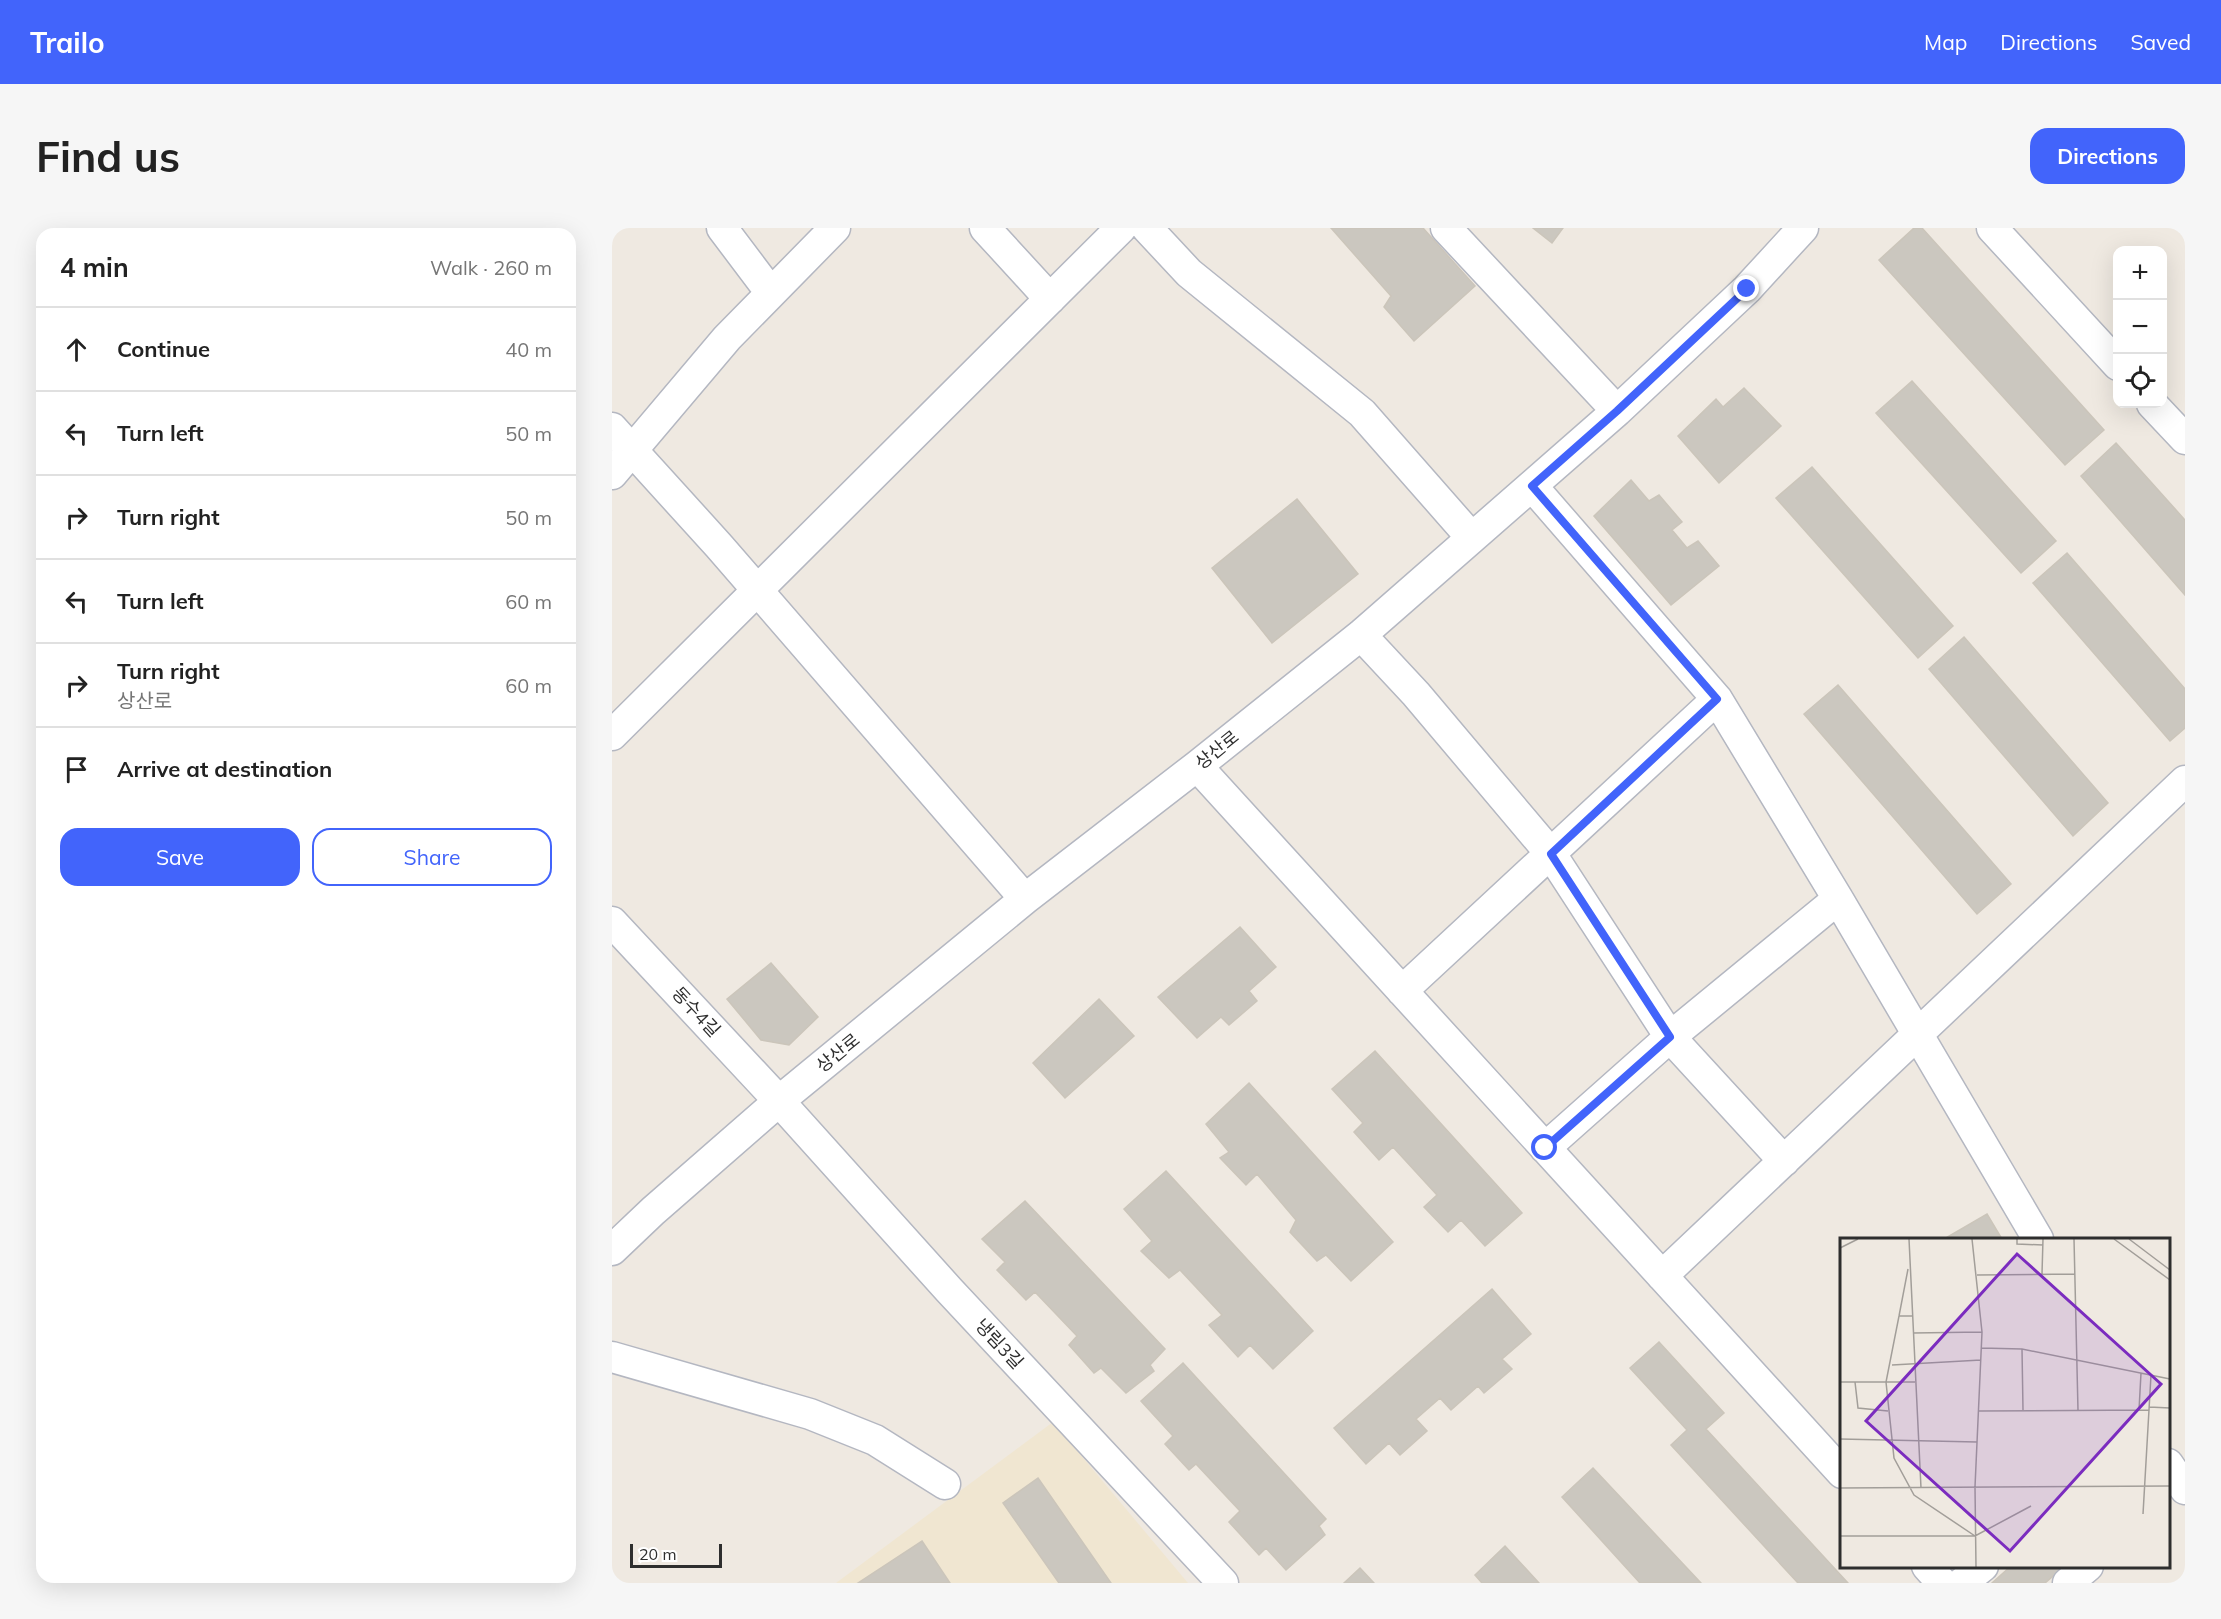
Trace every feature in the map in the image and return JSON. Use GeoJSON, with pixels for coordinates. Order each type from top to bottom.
{"type":"FeatureCollection","features":[{"type":"Feature","properties":{"kind":"street"},"geometry":{"type":"LineString","coordinates":[[722,228],[771,293]]}},
{"type":"Feature","properties":{"kind":"street"},"geometry":{"type":"LineString","coordinates":[[612,474],[621,439],[727,338],[835,228]]}},
{"type":"Feature","properties":{"kind":"street"},"geometry":{"type":"LineString","coordinates":[[985,228],[1050,299]]}},
{"type":"Feature","properties":{"kind":"street"},"geometry":{"type":"LineString","coordinates":[[612,735],[1121,228]]}},
{"type":"Feature","properties":{"kind":"street"},"geometry":{"type":"LineString","coordinates":[[1147,228],[1189,273],[1362,413],[1471,537]]}},
{"type":"Feature","properties":{"kind":"street"},"geometry":{"type":"LineString","coordinates":[[1446,228],[1617,411]]}},
{"type":"Feature","properties":{"kind":"street","name":"상산로"},"geometry":{"type":"LineString","coordinates":[[612,1250],[653,1211],[779,1101],[1025,899],[1197,766],[1360,635],[1617,411],[1747,289],[1803,228]]}},
{"type":"Feature","properties":{"kind":"street"},"geometry":{"type":"LineString","coordinates":[[1992,228],[2113,360]]}},
{"type":"Feature","properties":{"kind":"street"},"geometry":{"type":"LineString","coordinates":[[2156,408],[2185,440]]}},
{"type":"Feature","properties":{"kind":"street"},"geometry":{"type":"LineString","coordinates":[[621,439],[758,590],[1025,899]]}},
{"type":"Feature","properties":{"kind":"street"},"geometry":{"type":"LineString","coordinates":[[1532,486],[1717,699],[1838,899],[2037,1238]]}},
{"type":"Feature","properties":{"kind":"street"},"geometry":{"type":"LineString","coordinates":[[1360,635],[1416,694],[1551,854],[1670,1037],[1784,1161]]}},
{"type":"Feature","properties":{"kind":"street"},"geometry":{"type":"LineString","coordinates":[[1402,991],[1717,699]]}},
{"type":"Feature","properties":{"kind":"street"},"geometry":{"type":"LineString","coordinates":[[1197,766],[1840,1471]]}},
{"type":"Feature","properties":{"kind":"street"},"geometry":{"type":"LineString","coordinates":[[1662,1276],[2185,781]]}},
{"type":"Feature","properties":{"kind":"street"},"geometry":{"type":"LineString","coordinates":[[1545,1148],[1670,1037],[1838,899]]}},
{"type":"Feature","properties":{"kind":"street","name":"동수4길"},"geometry":{"type":"LineString","coordinates":[[612,922],[779,1101]]}},
{"type":"Feature","properties":{"kind":"street","name":"냉림3길"},"geometry":{"type":"LineString","coordinates":[[779,1101],[949,1290],[1223,1583]]}},
{"type":"Feature","properties":{"kind":"street"},"geometry":{"type":"LineString","coordinates":[[612,1358],[810,1414],[874,1440],[945,1484]]}},
{"type":"Feature","properties":{"kind":"street"},"geometry":{"type":"LineString","coordinates":[[1929,1568],[1942,1583]]}},
{"type":"Feature","properties":{"kind":"street"},"geometry":{"type":"LineString","coordinates":[[1962,1583],[1981,1568]]}},
{"type":"Feature","properties":{"kind":"street"},"geometry":{"type":"LineString","coordinates":[[2068,1583],[2086,1568]]}},
{"type":"Feature","properties":{"kind":"shaded area"},"geometry":{"type":"Polygon","coordinates":[[[1053,1422],[1188,1583],[836,1583],[1053,1422]]]}},
{"type":"Feature","properties":{"kind":"building"},"geometry":{"type":"Polygon","coordinates":[[[1331,228],[1423,228],[1475,286],[1414,341],[1384,307],[1391,296],[1331,228]]]}},
{"type":"Feature","properties":{"kind":"building"},"geometry":{"type":"Polygon","coordinates":[[[1533,228],[1563,228],[1552,243],[1533,228]]]}},
{"type":"Feature","properties":{"kind":"building"},"geometry":{"type":"Polygon","coordinates":[[[1914,228],[1922,228],[2104,430],[2065,465],[1879,260],[1914,228]]]}},
{"type":"Feature","properties":{"kind":"building"},"geometry":{"type":"Polygon","coordinates":[[[1912,381],[2056,541],[2021,573],[1876,413],[1912,381]]]}},
{"type":"Feature","properties":{"kind":"building"},"geometry":{"type":"Polygon","coordinates":[[[1744,388],[1781,426],[1719,483],[1678,436],[1716,399],[1723,407],[1744,388]]]}},
{"type":"Feature","properties":{"kind":"building"},"geometry":{"type":"Polygon","coordinates":[[[2116,443],[2185,520],[2185,595],[2081,476],[2116,443]]]}},
{"type":"Feature","properties":{"kind":"building"},"geometry":{"type":"Polygon","coordinates":[[[1812,467],[1953,626],[1918,658],[1776,498],[1812,467]]]}},
{"type":"Feature","properties":{"kind":"building"},"geometry":{"type":"Polygon","coordinates":[[[1631,480],[1649,501],[1659,495],[1682,522],[1672,530],[1687,548],[1698,541],[1719,566],[1671,605],[1594,516],[1631,480]]]}},
{"type":"Feature","properties":{"kind":"building"},"geometry":{"type":"Polygon","coordinates":[[[1297,499],[1358,574],[1272,643],[1212,568],[1297,499]]]}},
{"type":"Feature","properties":{"kind":"building"},"geometry":{"type":"Polygon","coordinates":[[[2067,553],[2185,689],[2185,728],[2170,741],[2033,583],[2067,553]]]}},
{"type":"Feature","properties":{"kind":"building"},"geometry":{"type":"Polygon","coordinates":[[[1964,637],[2108,803],[2073,836],[1929,669],[1964,637]]]}},
{"type":"Feature","properties":{"kind":"building"},"geometry":{"type":"Polygon","coordinates":[[[1838,685],[2011,884],[1977,914],[1804,714],[1838,685]]]}},
{"type":"Feature","properties":{"kind":"building"},"geometry":{"type":"Polygon","coordinates":[[[1240,927],[1276,967],[1249,991],[1257,1001],[1229,1025],[1221,1017],[1197,1038],[1158,997],[1240,927]]]}},
{"type":"Feature","properties":{"kind":"building"},"geometry":{"type":"Polygon","coordinates":[[[771,963],[818,1017],[789,1045],[761,1040],[727,999],[771,963]]]}},
{"type":"Feature","properties":{"kind":"building"},"geometry":{"type":"Polygon","coordinates":[[[1099,999],[1134,1036],[1065,1098],[1033,1063],[1099,999]]]}},
{"type":"Feature","properties":{"kind":"building"},"geometry":{"type":"Polygon","coordinates":[[[1375,1051],[1522,1213],[1485,1246],[1461,1220],[1448,1232],[1424,1207],[1437,1195],[1393,1147],[1379,1160],[1354,1132],[1363,1123],[1332,1089],[1375,1051]]]}},
{"type":"Feature","properties":{"kind":"building"},"geometry":{"type":"Polygon","coordinates":[[[1249,1083],[1393,1242],[1351,1281],[1326,1255],[1317,1261],[1290,1232],[1296,1220],[1257,1174],[1246,1185],[1220,1158],[1229,1152],[1206,1124],[1249,1083]]]}},
{"type":"Feature","properties":{"kind":"building"},"geometry":{"type":"Polygon","coordinates":[[[1166,1171],[1313,1331],[1273,1369],[1250,1345],[1238,1357],[1209,1325],[1222,1315],[1180,1270],[1169,1278],[1141,1251],[1152,1241],[1124,1209],[1166,1171]]]}},
{"type":"Feature","properties":{"kind":"building"},"geometry":{"type":"Polygon","coordinates":[[[1025,1201],[1165,1349],[1150,1365],[1154,1371],[1126,1393],[1101,1368],[1094,1373],[1069,1345],[1077,1336],[1035,1292],[1026,1300],[997,1270],[1005,1262],[982,1239],[1025,1201]]]}},
{"type":"Feature","properties":{"kind":"building"},"geometry":{"type":"Polygon","coordinates":[[[1987,1214],[2001,1238],[1946,1238],[1987,1214]]]}},
{"type":"Feature","properties":{"kind":"building"},"geometry":{"type":"Polygon","coordinates":[[[1492,1289],[1531,1334],[1502,1359],[1512,1369],[1484,1393],[1478,1386],[1451,1410],[1440,1398],[1416,1419],[1427,1431],[1400,1455],[1389,1443],[1366,1464],[1334,1428],[1492,1289]]]}},
{"type":"Feature","properties":{"kind":"building"},"geometry":{"type":"Polygon","coordinates":[[[1659,1342],[1724,1413],[1706,1429],[1848,1583],[1798,1583],[1671,1445],[1687,1430],[1630,1368],[1659,1342]]]}},
{"type":"Feature","properties":{"kind":"building"},"geometry":{"type":"Polygon","coordinates":[[[1183,1363],[1326,1519],[1319,1526],[1325,1535],[1286,1570],[1266,1548],[1259,1555],[1229,1522],[1240,1511],[1196,1464],[1189,1470],[1165,1444],[1173,1436],[1141,1401],[1183,1363]]]}},
{"type":"Feature","properties":{"kind":"building"},"geometry":{"type":"Polygon","coordinates":[[[1593,1468],[1701,1583],[1640,1583],[1562,1497],[1593,1468]]]}},
{"type":"Feature","properties":{"kind":"building"},"geometry":{"type":"Polygon","coordinates":[[[1038,1478],[1111,1583],[1059,1583],[1003,1503],[1038,1478]]]}},
{"type":"Feature","properties":{"kind":"building"},"geometry":{"type":"Polygon","coordinates":[[[922,1541],[950,1583],[858,1583],[922,1541]]]}},
{"type":"Feature","properties":{"kind":"building"},"geometry":{"type":"Polygon","coordinates":[[[1505,1546],[1539,1583],[1482,1583],[1475,1575],[1505,1546]]]}},
{"type":"Feature","properties":{"kind":"building"},"geometry":{"type":"Polygon","coordinates":[[[1360,1568],[1374,1583],[1344,1583],[1360,1568]]]}},
{"type":"Feature","properties":{"kind":"building"},"geometry":{"type":"Polygon","coordinates":[[[2009,1568],[2063,1568],[2045,1583],[1992,1583],[2009,1568]]]}},
{"type":"Feature","properties":{"kind":"route"},"geometry":{"type":"LineString","coordinates":[[1545,1148],[1670,1037],[1551,854],[1717,699],[1532,486],[1617,411],[1747,289]]}}]}
